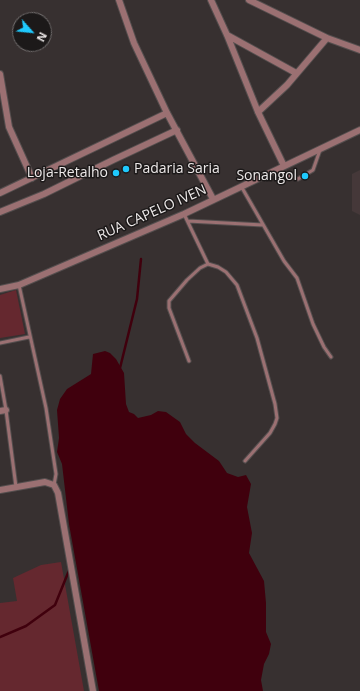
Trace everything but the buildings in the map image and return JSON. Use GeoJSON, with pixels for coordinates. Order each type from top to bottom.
{"type":"FeatureCollection","features":[{"type":"Feature","properties":{"kind":"street"},"geometry":{"type":"LineString","coordinates":[[119,0],[134,43],[167,113],[213,199]]}},
{"type":"Feature","properties":{"kind":"street"},"geometry":{"type":"LineString","coordinates":[[211,0],[227,35],[281,168]]}},
{"type":"Feature","properties":{"kind":"street"},"geometry":{"type":"LineString","coordinates":[[249,0],[327,38],[360,50]]}},
{"type":"Feature","properties":{"kind":"street"},"geometry":{"type":"LineString","coordinates":[[227,35],[296,73]]}},
{"type":"Feature","properties":{"kind":"street"},"geometry":{"type":"LineString","coordinates":[[258,112],[287,85],[327,38]]}},
{"type":"Feature","properties":{"kind":"street"},"geometry":{"type":"LineString","coordinates":[[0,74],[9,127],[32,178]]}},
{"type":"Feature","properties":{"kind":"street"},"geometry":{"type":"LineString","coordinates":[[0,193],[167,113]]}},
{"type":"Feature","properties":{"kind":"street"},"geometry":{"type":"LineString","coordinates":[[0,212],[44,194],[177,130]]}},
{"type":"Feature","properties":{"kind":"street","name":"RUA CAPELO IVEN"},"geometry":{"type":"LineString","coordinates":[[0,289],[18,285],[184,214],[360,130]]}},
{"type":"Feature","properties":{"kind":"street"},"geometry":{"type":"LineString","coordinates":[[0,490],[45,482],[54,485],[58,493],[93,691]]}},
{"type":"Feature","properties":{"kind":"lane"},"geometry":{"type":"LineString","coordinates":[[281,168],[291,177],[298,179],[311,173],[320,150]]}},
{"type":"Feature","properties":{"kind":"lane"},"geometry":{"type":"LineString","coordinates":[[241,186],[284,261],[297,278],[314,324],[324,347],[331,357]]}},
{"type":"Feature","properties":{"kind":"lane"},"geometry":{"type":"LineString","coordinates":[[184,214],[208,264]]}},
{"type":"Feature","properties":{"kind":"lane"},"geometry":{"type":"LineString","coordinates":[[188,221],[264,225]]}},
{"type":"Feature","properties":{"kind":"lane"},"geometry":{"type":"LineString","coordinates":[[189,361],[169,308],[169,301],[187,280],[200,268],[208,264],[218,267],[226,272],[237,285],[257,338],[277,418],[270,433],[245,461]]}},
{"type":"Feature","properties":{"kind":"lane"},"geometry":{"type":"LineString","coordinates":[[18,285],[46,408],[56,474],[54,485]]}},
{"type":"Feature","properties":{"kind":"lane"},"geometry":{"type":"LineString","coordinates":[[0,343],[29,337]]}},
{"type":"Feature","properties":{"kind":"lane"},"geometry":{"type":"LineString","coordinates":[[0,376],[3,411],[16,487]]}},
{"type":"Feature","properties":{"kind":"shaded area"},"geometry":{"type":"Polygon","coordinates":[[[360,170],[360,215],[352,211],[352,174],[360,170]]]}},
{"type":"Feature","properties":{"kind":"shaded area"},"geometry":{"type":"Polygon","coordinates":[[[16,290],[25,334],[0,338],[0,295],[16,290]]]}},
{"type":"Feature","properties":{"kind":"shaded area"},"geometry":{"type":"Polygon","coordinates":[[[105,351],[110,353],[116,359],[124,373],[126,404],[129,412],[138,418],[151,415],[158,411],[166,412],[180,422],[186,434],[195,443],[219,461],[227,473],[238,477],[246,475],[251,484],[247,507],[252,533],[249,553],[264,581],[266,632],[271,644],[269,654],[264,664],[261,680],[263,691],[99,691],[69,524],[62,464],[57,452],[59,438],[57,410],[60,399],[67,389],[91,374],[93,354],[105,351]]]}},
{"type":"Feature","properties":{"kind":"shaded area"},"geometry":{"type":"Polygon","coordinates":[[[61,562],[84,691],[0,691],[0,603],[17,601],[13,578],[41,565],[61,562]]]}},
{"type":"Feature","properties":{"kind":"waterway"},"geometry":{"type":"LineString","coordinates":[[120,368],[137,299],[141,259]]}},
{"type":"Feature","properties":{"kind":"waterway"},"geometry":{"type":"LineString","coordinates":[[0,637],[26,626],[55,605],[70,568]]}},
{"type":"Feature","properties":{"kind":"place","name":"Padaria Saria"},"geometry":{"type":"Point","coordinates":[126,169]}},
{"type":"Feature","properties":{"kind":"place","name":"Loja-Retalho"},"geometry":{"type":"Point","coordinates":[116,173]}},
{"type":"Feature","properties":{"kind":"place","name":"Sonangol"},"geometry":{"type":"Point","coordinates":[305,176]}}]}
